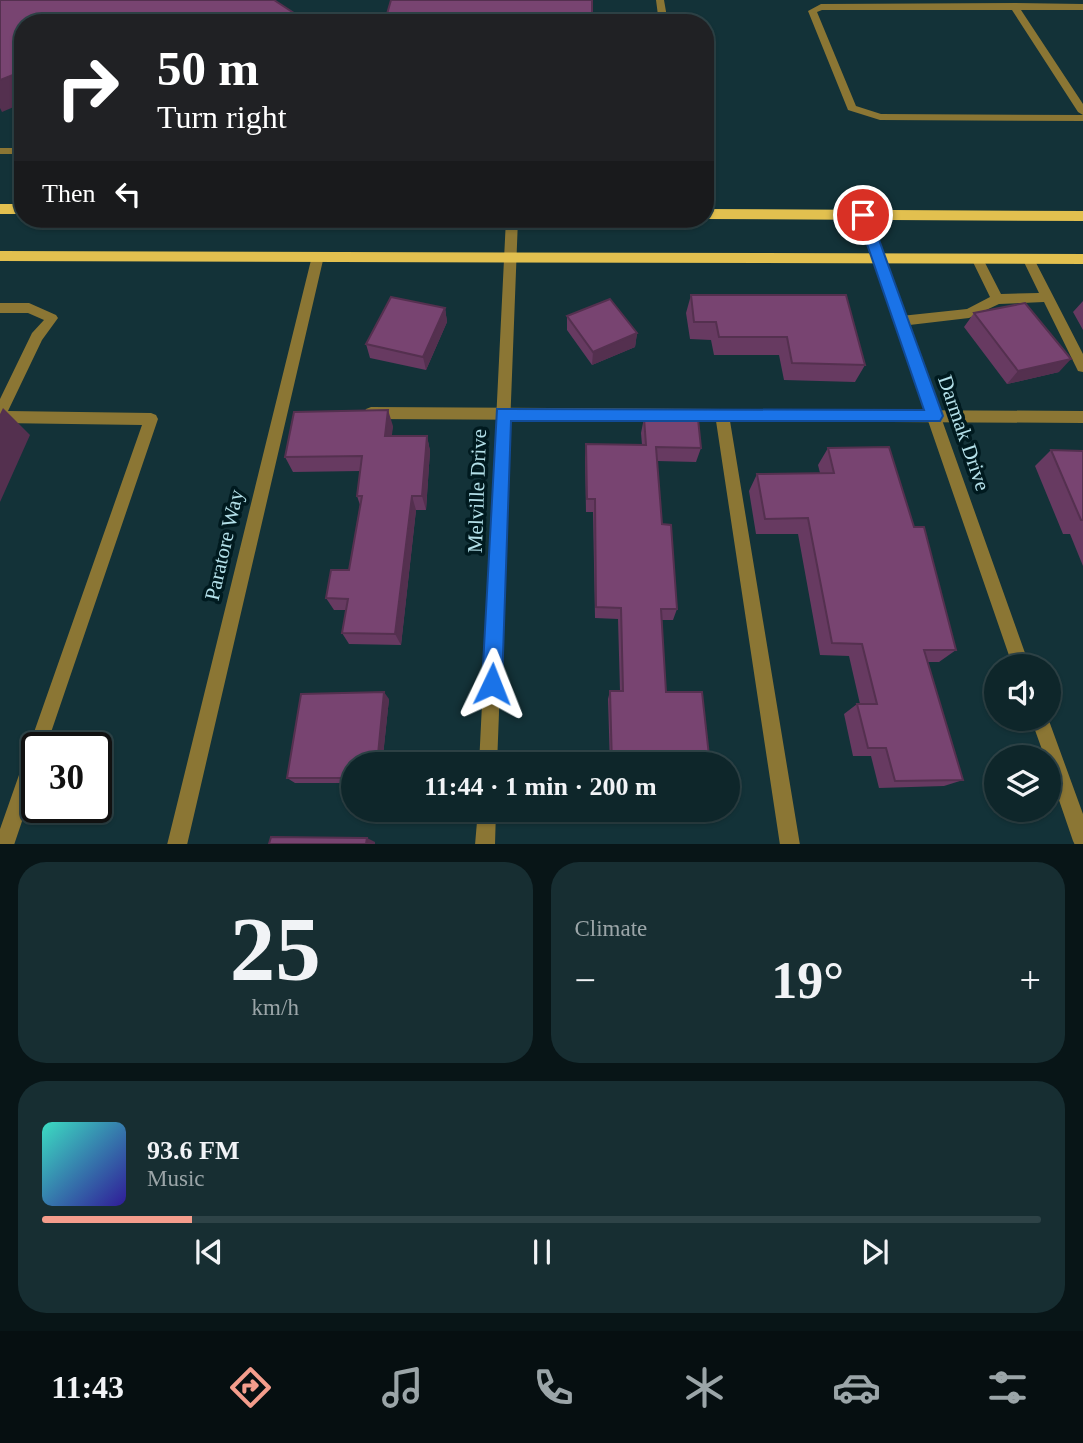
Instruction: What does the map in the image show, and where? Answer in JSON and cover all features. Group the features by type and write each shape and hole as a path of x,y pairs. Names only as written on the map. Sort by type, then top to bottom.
{"main road":[{"path":"714,214 1083,216"},
{"path":"0,256 1083,258"}],"street":[{"path":"1014,6 1083,112"},
{"path":"1083,21 1078,7 821,7 812,11 852,108 862,113 880,117 1083,118"},
{"name":"Darmak Drive","path":"863,215 1017,654"},
{"name":"Melville Drive","path":"489,752 511,228"},
{"name":"Paratore Way","path":"177,844 285,413 318,256"},
{"path":"977,258 997,299"},
{"path":"1028,258 1083,367"},
{"path":"901,321 968,313 997,299 1047,297"},
{"path":"0,308 29,308 52,318 37,337 0,415 150,419 42,732"},
{"path":"358,413 1083,417"},
{"path":"722,415 790,844"},
{"path":"1044,731 1083,841"},
{"path":"4,844 21,795"},
{"path":"485,844 486,822"}],"building":[{"path":"0,0 274,0 295,14 14,14 14,75 0,80"},
{"path":"391,0 592,0 592,14 387,14"},
{"path":"691,295 846,295 865,365 792,363 787,337 719,337 716,322 694,322"},
{"path":"391,297 445,308 423,357 366,344"},
{"path":"610,299 637,333 593,352 567,316"},
{"path":"1025,303 1071,359 1018,371 974,313"},
{"path":"388,410 385,436 427,436 422,496 412,496 395,634 342,633 348,599 326,598 331,570 349,570 362,496 357,496 362,456 285,457 294,412"},
{"path":"644,418 698,419 701,448 656,447 662,524 671,525 677,609 661,609 666,692 702,692 709,752 612,752 610,691 623,691 621,608 596,607 595,499 587,499 586,444 646,445"},
{"path":"889,447 914,527 924,527 956,650 924,650 963,780 895,781 886,748 868,748 857,704 877,704 862,644 832,643 808,518 765,519 757,474 834,473 828,448"},
{"path":"1051,450 1083,451 1083,520 1081,520"},
{"path":"384,692 378,752 341,752 341,778 287,778 301,694"},
{"path":"271,837 367,838 366,844 269,844"}],"route":[{"path":"492,684 503,414 935,416 863,215"}]}
